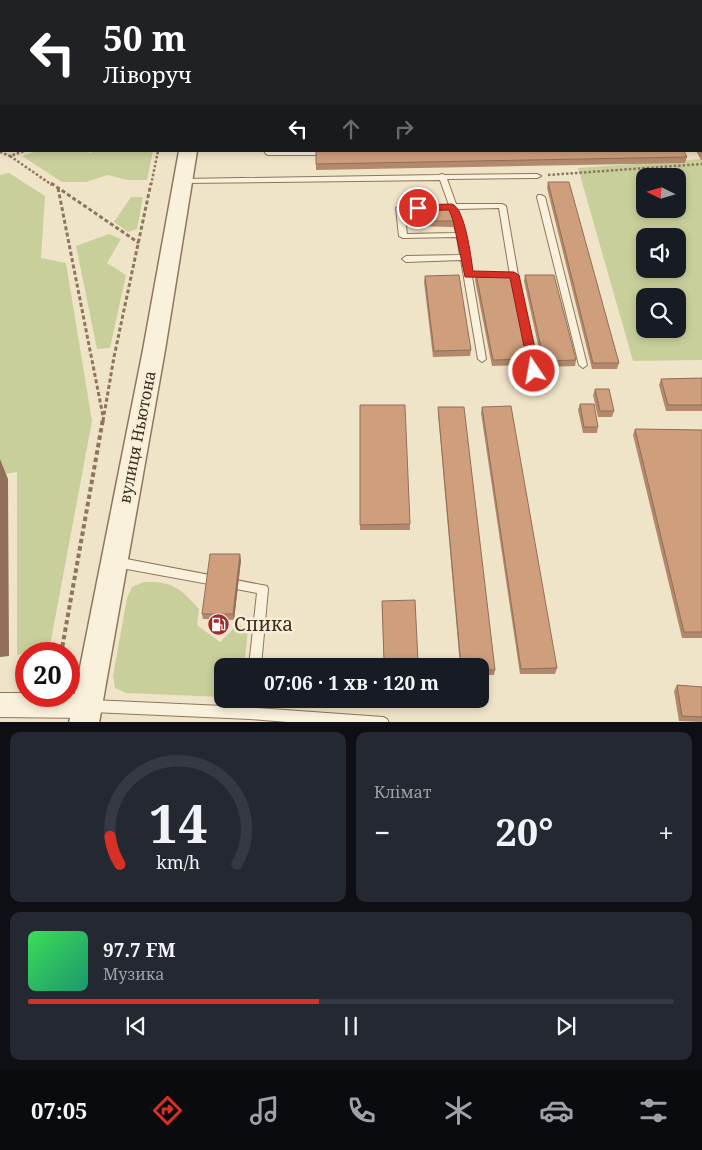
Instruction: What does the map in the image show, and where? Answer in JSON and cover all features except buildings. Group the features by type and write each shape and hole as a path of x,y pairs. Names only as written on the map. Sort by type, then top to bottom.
{"street":[{"name":"вулиця Ньютона","path":"85,714 154,350 188,152"},
{"path":"0,705 85,714"}],"lane":[{"path":"268,152 332,153"},
{"path":"442,176 458,220 465,257 473,274 482,359"},
{"path":"183,181 537,176"},
{"path":"541,197 555,275 583,365"},
{"path":"461,235 404,236 400,208 502,206 534,371"},
{"path":"406,259 465,257"},
{"path":"113,562 263,589 256,658"},
{"path":"250,713 251,708"},
{"path":"85,714 250,713 383,722"}],"path":[{"path":"0,152 10,156 139,243"},
{"path":"10,156 21,152"},
{"path":"63,642 103,419 158,152"},
{"path":"537,176 702,164"},
{"path":"58,188 103,419"}],"green space":[{"path":"34,152 153,152 147,180 127,180 108,175 86,182 62,182 22,156"},
{"path":"702,159 702,360 633,361 578,168"},
{"path":"9,173 45,196 41,258 66,263 92,421 51,642 17,642 17,472 0,475 0,175"},
{"path":"131,197 143,197 137,229 128,232 114,222"},
{"path":"109,234 121,239 107,263 126,275 110,348 97,349 76,246"},
{"path":"144,582 154,582 175,587 199,609 197,625 220,642 238,624 248,631 245,658 214,658 214,697 126,693 115,688 113,676 127,598 132,587"}],"place":[{"name":"Спика","path":"218,624"}],"route":[{"path":"418,208 452,207 458,220 469,274 514,275 534,371"}]}
